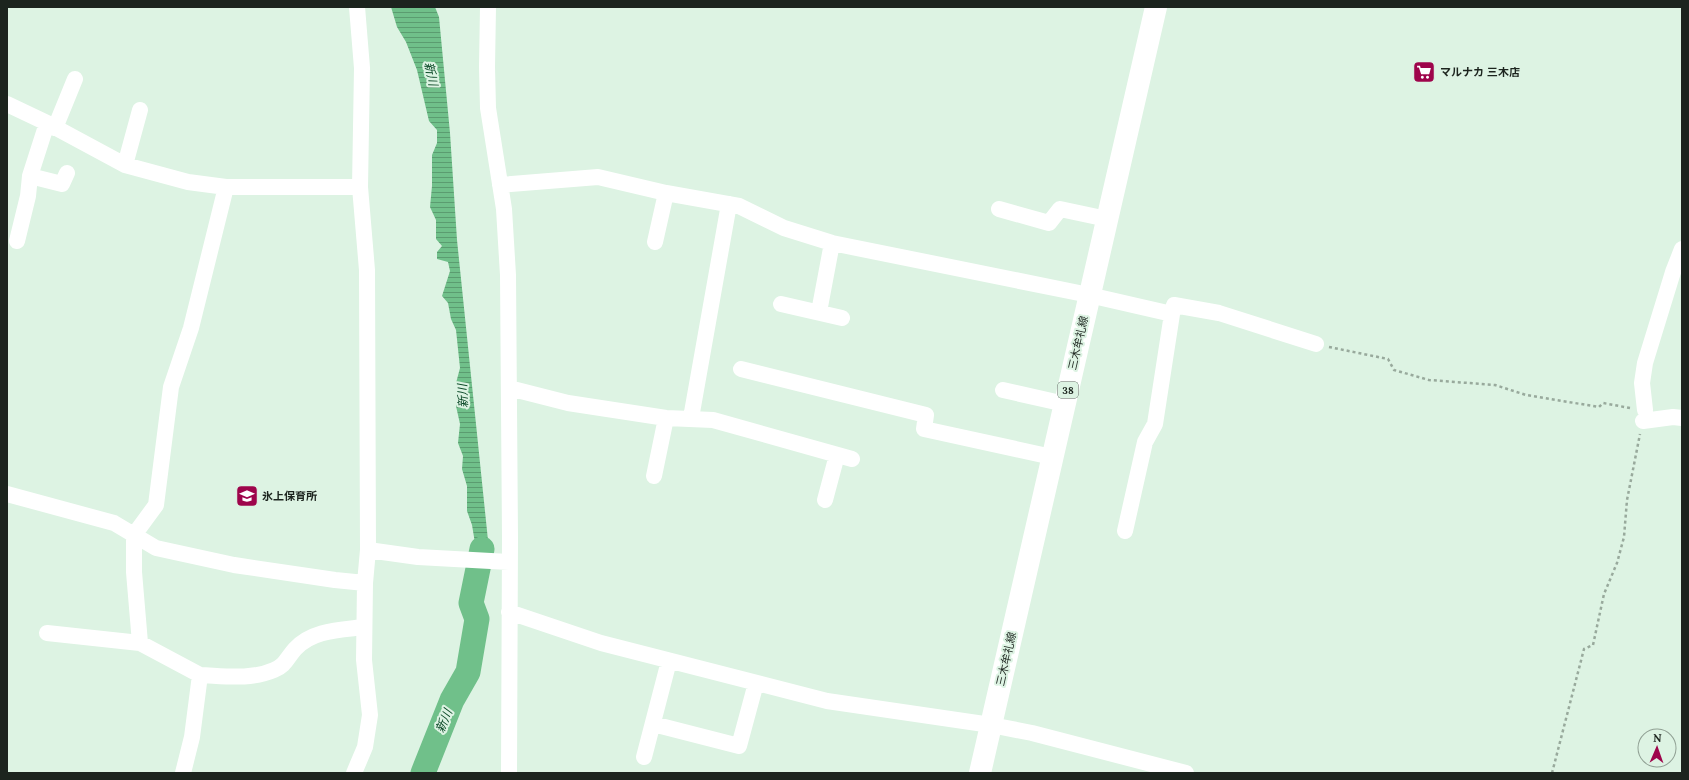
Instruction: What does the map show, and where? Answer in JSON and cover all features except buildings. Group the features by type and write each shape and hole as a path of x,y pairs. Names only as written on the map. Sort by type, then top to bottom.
{"main road":[{"name":"三木牟礼線","path":"980,773 1156,7"}],"street":[{"path":"354,773 364,747 370,715 364,660 365,583 368,550 367,270 360,187 362,68 357,7"},
{"path":"488,7 488,108 507,238 510,562 509,773"},
{"path":"17,241 28,196 30,176 51,126 75,79"},
{"path":"7,104 125,165 188,182 226,187 360,187"},
{"path":"125,165 140,110"},
{"path":"30,176 62,184 67,173"},
{"path":"500,185 598,177 666,193 739,206 784,228 832,243 1089,295 1172,314"},
{"path":"140,644 134,572 134,534 156,505 171,387 191,328 226,187"},
{"path":"655,242 666,193"},
{"path":"691,418 729,204"},
{"path":"999,209 1049,223 1060,209 1107,219"},
{"path":"819,312 832,243"},
{"path":"1682,249 1673,272 1645,363 1642,383 1644,416 1682,418"},
{"path":"782,304 842,318"},
{"path":"1125,531 1145,442 1155,424 1174,305 1219,313 1316,344"},
{"path":"741,369 926,415 924,430 1052,457"},
{"path":"509,388 568,403 666,418 713,420 844,457 825,500"},
{"path":"1002,390 1064,404"},
{"path":"654,476 666,418"},
{"path":"7,494 114,523 156,548 234,565 365,583"},
{"path":"368,550 418,558 492,560 510,562"},
{"path":"509,612 601,643 827,701 991,725 1032,733 1186,773"},
{"path":"48,633 140,644 200,675 247,677 273,671 284,665 295,648 312,635 364,627"},
{"path":"644,757 669,661"},
{"path":"183,773 192,736 200,675"},
{"path":"653,724 739,746 756,683"}],"path":[{"path":"1316,344 1388,359 1394,370 1429,380 1495,385 1526,395 1592,406 1600,407 1604,403 1644,416 1627,500 1624,537 1617,563 1604,594 1594,645 1584,649 1552,773"}],"water":[{"path":"391,7 435,7 439,17 450,133 457,240 489,550 485,583 475,582 475,543 472,525 467,511 467,486 462,469 463,456 458,443 460,424 456,406 461,396 456,383 460,368 456,330 451,319 448,303 442,296 450,271 448,262 437,259 437,252 442,246 436,239 436,220 430,207 432,155 437,143 437,130 429,121 417,70 406,42 397,27"}],"waterway":[{"name":"新川","path":"423,773 452,700 468,672 477,619 471,603 482,549"}],"place":[{"name":"マルナカ 三木店","path":"1424,72"},
{"name":"氷上保育所","path":"247,496"}]}
